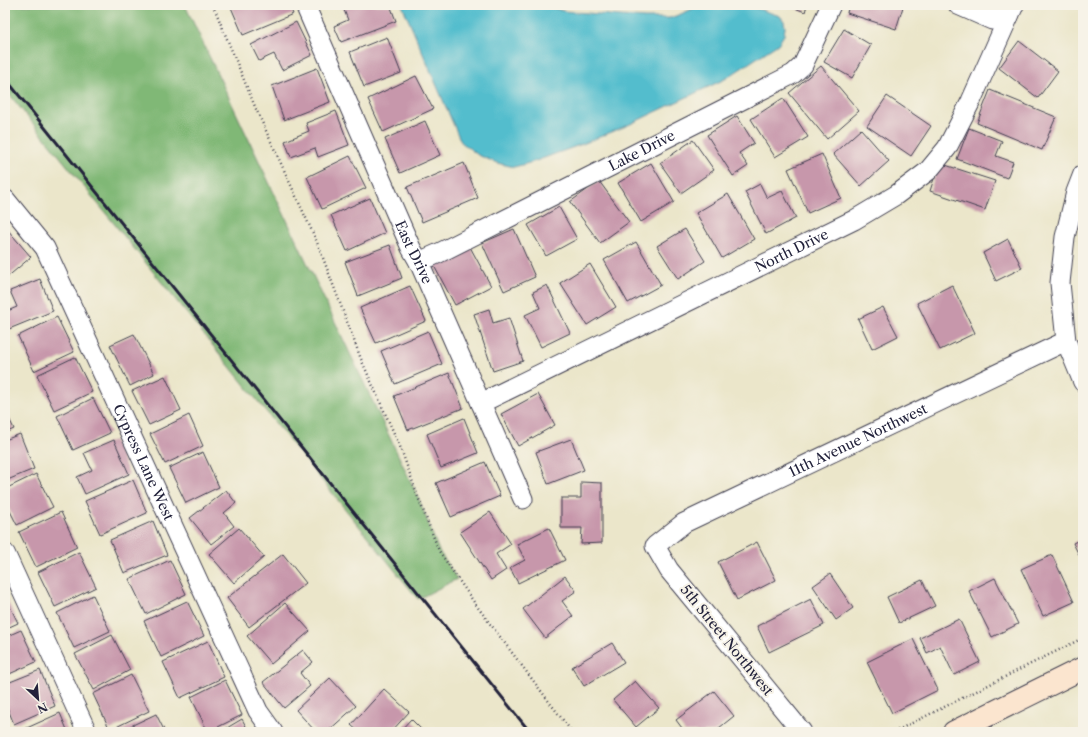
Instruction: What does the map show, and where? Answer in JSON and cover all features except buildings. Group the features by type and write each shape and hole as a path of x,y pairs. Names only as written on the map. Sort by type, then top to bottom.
{"street":[{"name":"East Drive","path":"306,5 411,248 419,262 482,403 523,500"},
{"name":"Lake Drive","path":"419,262 793,74 803,65 831,5"},
{"path":"958,5 992,20 1011,10"},
{"name":"North Drive","path":"482,403 854,220 896,195 928,170 948,148 1011,10"},
{"path":"1083,174 1076,192 1064,245 1060,283 1066,341 1083,382"},
{"name":"Cypress Lane West","path":"5,198 45,248 258,711 273,732"},
{"name":"11th Avenue Northwest","path":"655,546 684,523 1066,341"},
{"name":"5th Street Northwest","path":"655,546 669,570 802,732"},
{"path":"5,553 87,732"},
{"path":"954,732 1083,668"}],"path":[{"path":"213,5 256,110 317,242 361,359 402,449 418,497 439,551 476,605 572,732"},
{"path":"894,732 1083,638"}],"green space":[{"path":"5,5 185,5 418,497 439,551 457,579 418,599 5,89"}],"water":[{"path":"402,5 543,5 564,11 644,18 670,18 701,5 747,5 780,16 784,21 785,27 784,35 778,44 725,79 626,126 585,143 533,162 514,167 497,163 478,155 461,142"}],"railway":[{"path":"5,78 530,732"}]}
